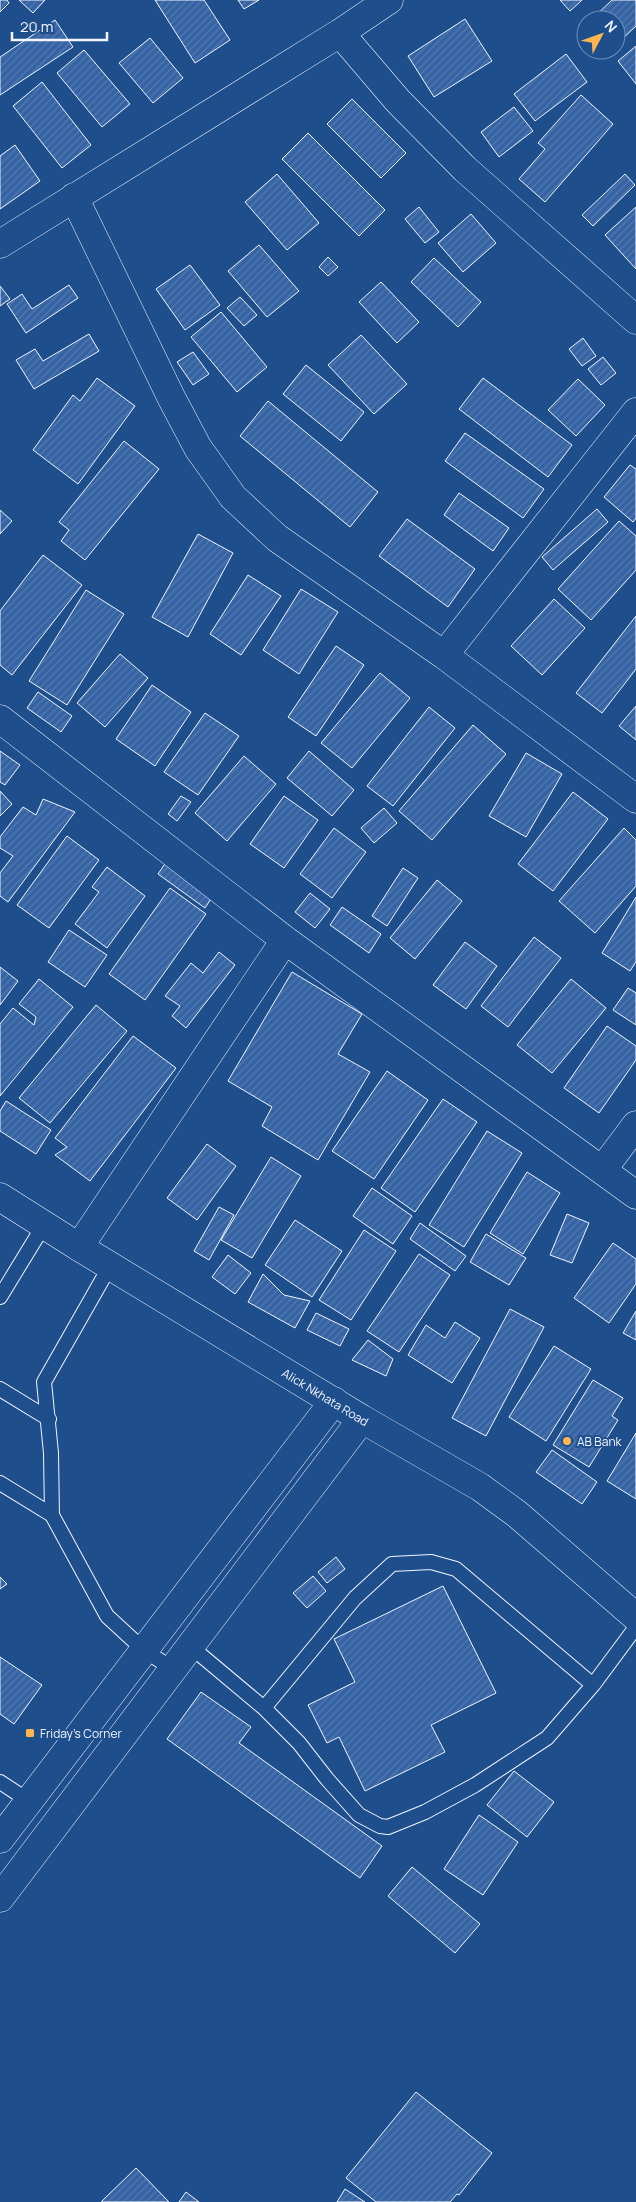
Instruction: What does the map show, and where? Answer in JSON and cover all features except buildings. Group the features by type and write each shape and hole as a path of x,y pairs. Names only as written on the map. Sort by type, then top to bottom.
{"street":[{"path":"0,244 390,0"},
{"path":"340,33 398,101 465,169 636,320"},
{"path":"74,197 198,448 233,497 277,538 444,655 636,799"},
{"path":"444,655 636,412"},
{"path":"0,718 285,940 603,1169 636,1195"},
{"path":"79,1248 285,940"},
{"path":"603,1169 636,1125"},
{"name":"Alick Nkhata Road","path":"0,1197 79,1248 362,1419 438,1461 510,1508 636,1617"},
{"path":"0,1838 145,1651 334,1401"},
{"path":"0,1898 362,1419"}],"lane":[{"path":"0,1297 44,1225"},
{"path":"110,1266 44,1382 49,1419 52,1515 107,1616 145,1651 173,1669"},
{"path":"0,1390 49,1419"},
{"path":"0,1483 52,1515"},
{"path":"264,1708 355,1598 392,1564 431,1562 456,1569 593,1685"},
{"path":"190,1646 264,1708 300,1743 327,1779 359,1815 380,1826 388,1826 426,1812 475,1785 535,1747 556,1729 593,1685 636,1627"},
{"path":"0,1782 29,1801"}],"place":[{"name":"AB Bank","path":"567,1441"},
{"name":"Friday's Corner","path":"30,1733"}]}
